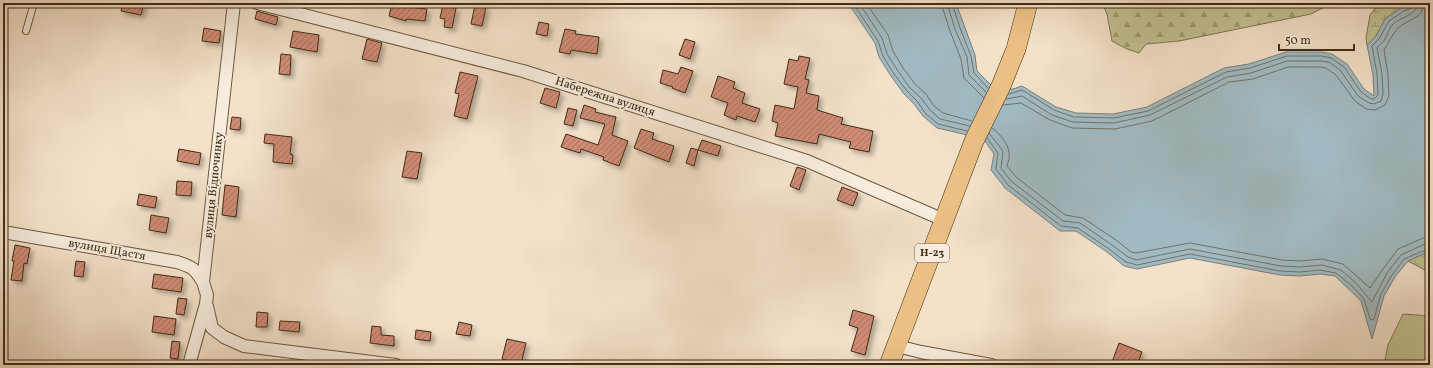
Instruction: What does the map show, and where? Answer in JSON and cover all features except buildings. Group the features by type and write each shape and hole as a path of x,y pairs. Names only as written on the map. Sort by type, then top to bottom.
{"main road":[{"name":"Н-23","path":"889,365 974,141 1001,86 1016,49 1028,3"}],"street":[{"name":"вулиця Відпочинку","path":"189,365 206,304 207,295 203,282 234,3"},
{"name":"Набережна вулиця","path":"257,3 523,71 807,161 944,220"},
{"name":"вулиця Щастя","path":"3,232 177,262 196,270 203,282"},
{"path":"206,304 212,328 224,337 244,346 396,365"},
{"path":"897,346 991,365"}],"lane":[{"path":"26,31 34,3"}],"green space":[{"path":"1102,3 1324,3 1323,8 1311,14 1179,41 1146,44 1139,53 1127,49 1112,41 1107,14"},
{"path":"1379,3 1414,3 1402,7 1385,19 1376,36 1367,45 1366,38 1370,15"},
{"path":"1430,251 1430,273 1408,261"},
{"path":"1403,314 1430,316 1430,365 1384,365 1388,345"}],"water":[{"path":"848,3 956,3 975,55 977,71 991,85 1005,90 1022,86 1056,107 1076,113 1113,114 1147,107 1224,68 1249,64 1286,52 1322,52 1332,54 1347,64 1364,89 1374,96 1373,75 1367,45 1376,36 1385,19 1402,7 1414,3 1430,3 1430,251 1408,261 1395,277 1384,296 1372,339 1361,301 1335,276 1320,274 1300,276 1280,275 1190,258 1137,269 1124,266 1107,252 1076,231 1060,231 1005,188 991,170 994,154 985,141 972,136 937,128 923,116 891,76 879,57 875,43"}]}
